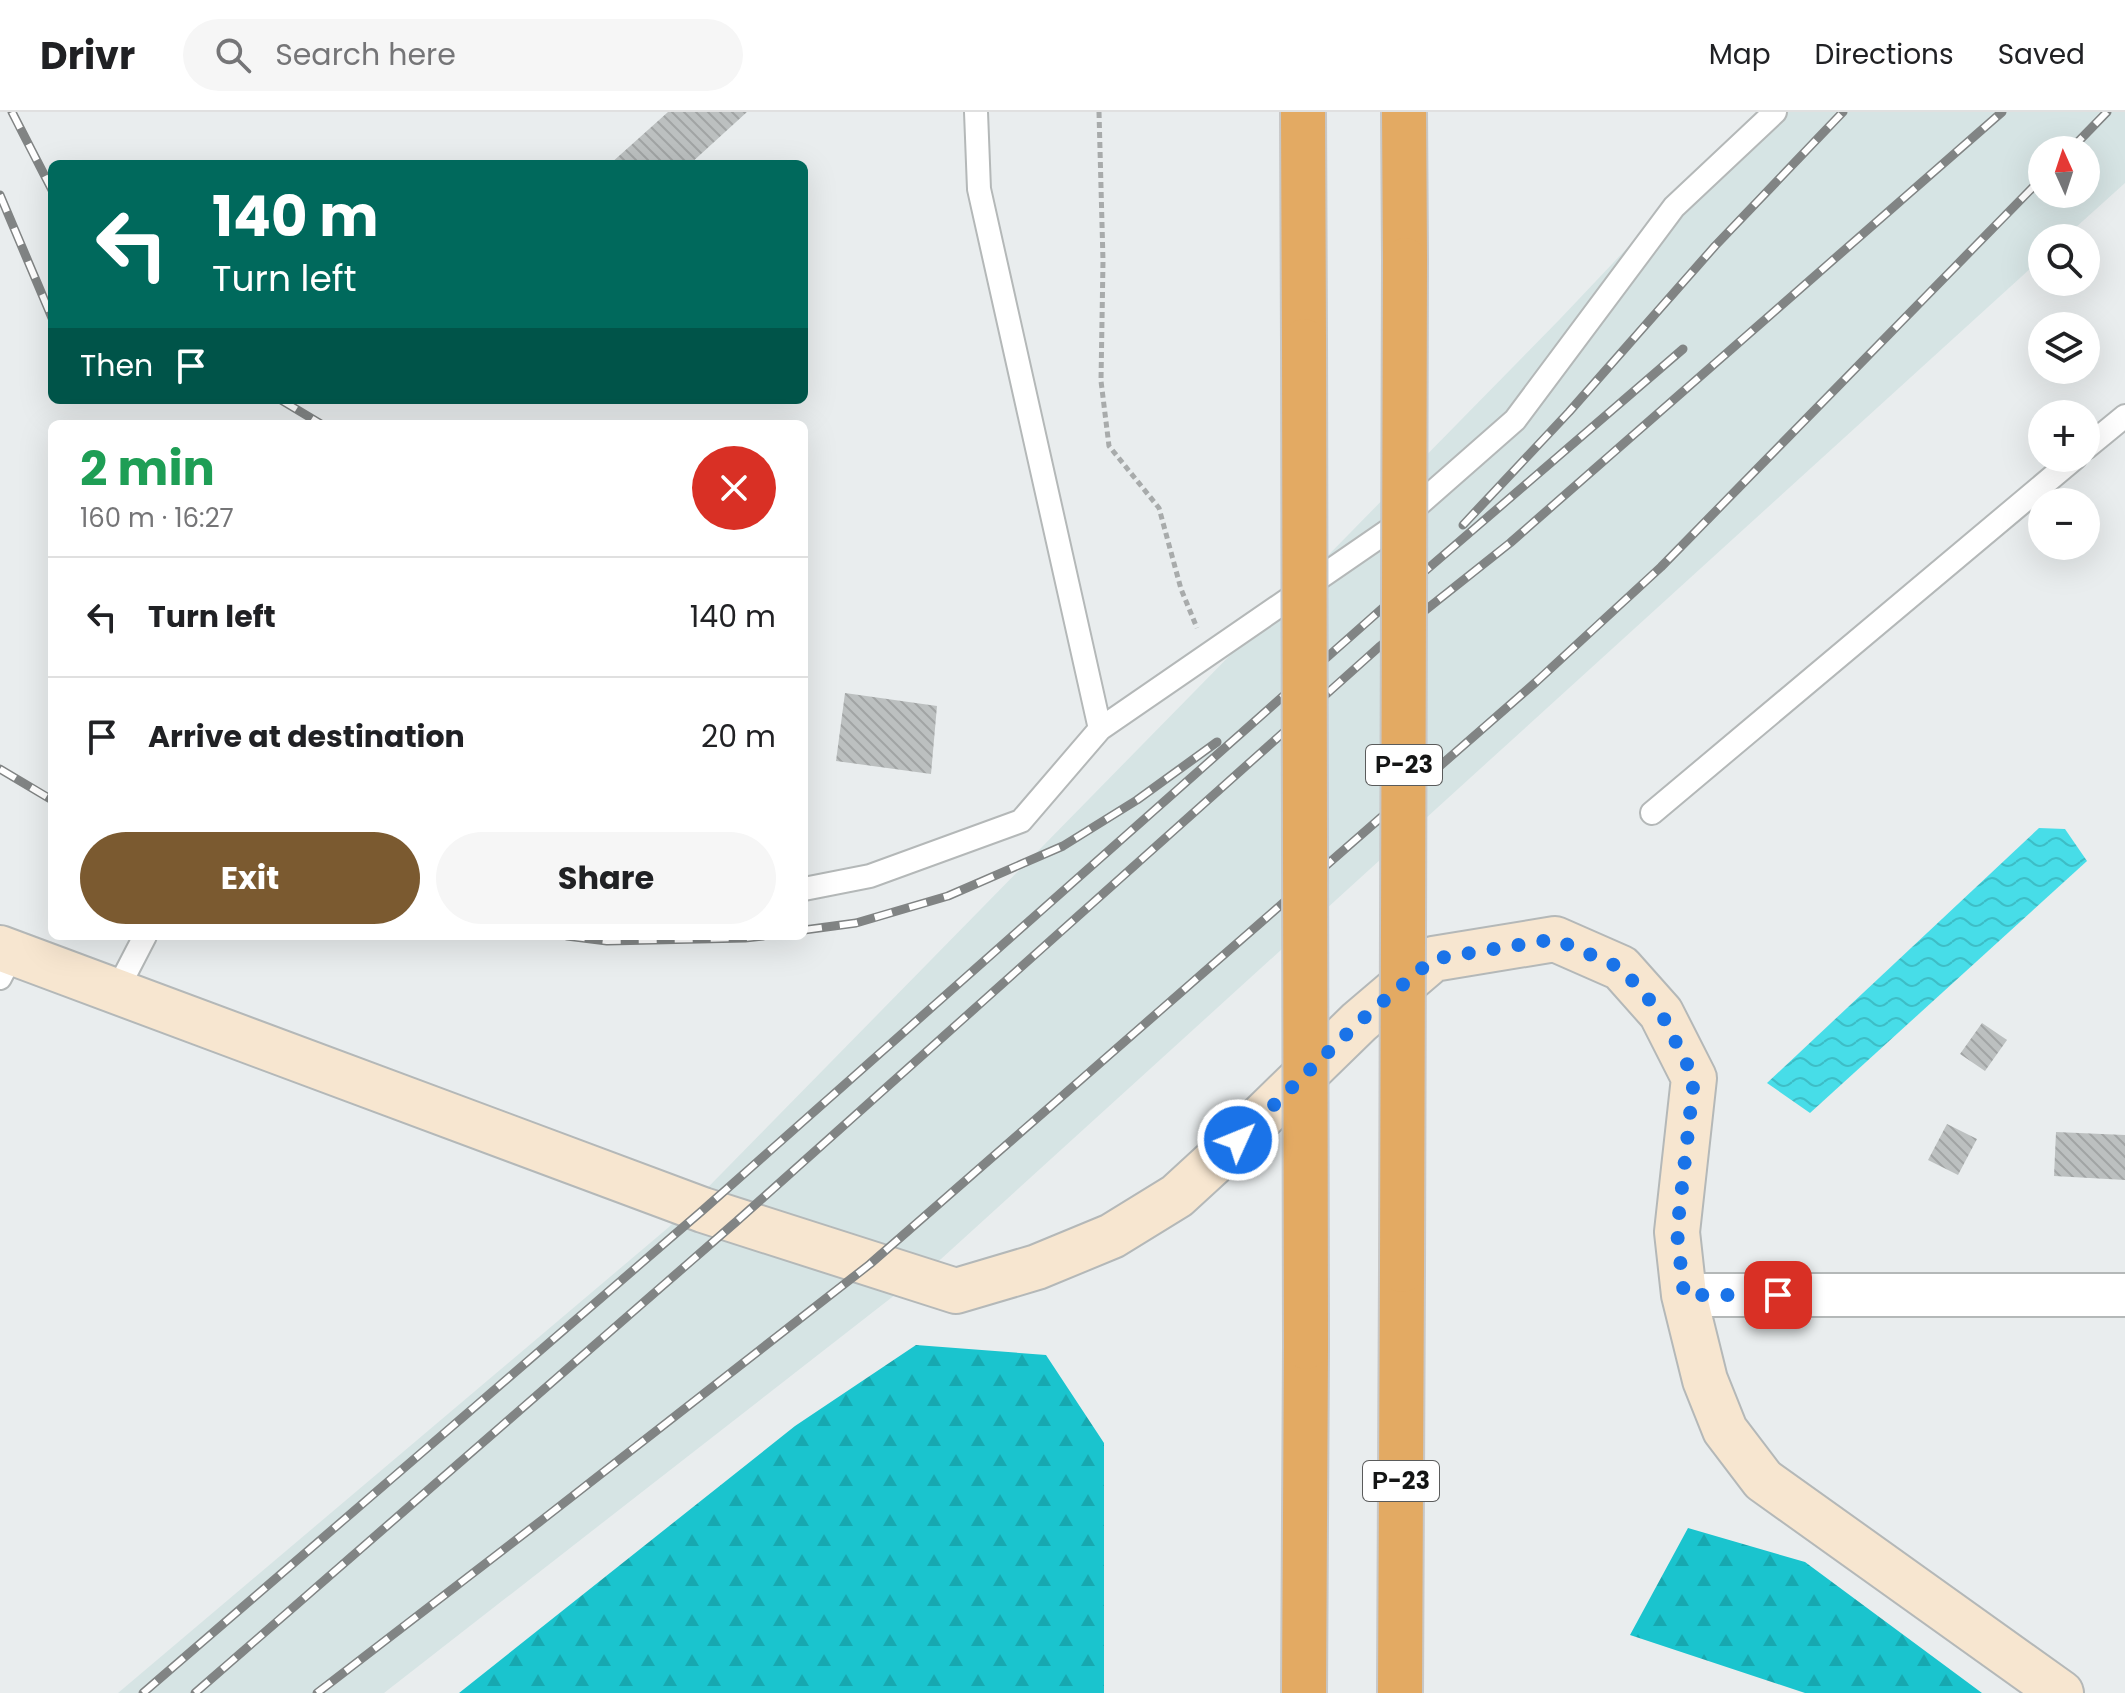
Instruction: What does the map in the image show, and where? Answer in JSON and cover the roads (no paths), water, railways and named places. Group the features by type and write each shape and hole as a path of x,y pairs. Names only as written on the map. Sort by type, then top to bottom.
{"highway":[{"path":"1303,112 1304,1693"},
{"name":"Р-23","path":"1400,1693 1404,112"}],"street":[{"path":"4,960 116,992 703,1210 956,1291 1037,1267 1112,1236 1177,1196 1359,1022 1433,959 1555,939 1621,968 1661,1013 1694,1078 1677,1232 1684,1295 1705,1380 1725,1430 1763,1480 2061,1693"},
{"path":"1684,1295 2125,1295"}],"lane":[{"path":"976,112 979,189 1100,729"},
{"path":"808,888 870,876 1021,821 1100,729 1392,528 1515,420 1674,207 1775,112"},
{"path":"2100,437 2125,416"},
{"path":"1652,813 2058,472"},
{"path":"116,992 143,940"}],"water":[{"path":"2039,828 2065,829 2087,861 1810,1113 1767,1083"}],"railway":[{"path":"12,112 48,182"},
{"path":"1463,525 1569,412 1715,246 1843,112"},
{"path":"195,1693 737,1221 1379,647 1510,543 2002,112"},
{"path":"2084,136 2107,112"},
{"path":"317,1693 870,1264 1536,682 1661,567 2028,192"},
{"path":"0,195 48,309"},
{"path":"143,1693 703,1210 1403,590 1683,349"},
{"path":"288,404 314,420"},
{"path":"808,929 856,923 948,896 1063,846 1137,800 1217,742"},
{"path":"0,769 48,798"},
{"path":"599,940 653,940"}]}
